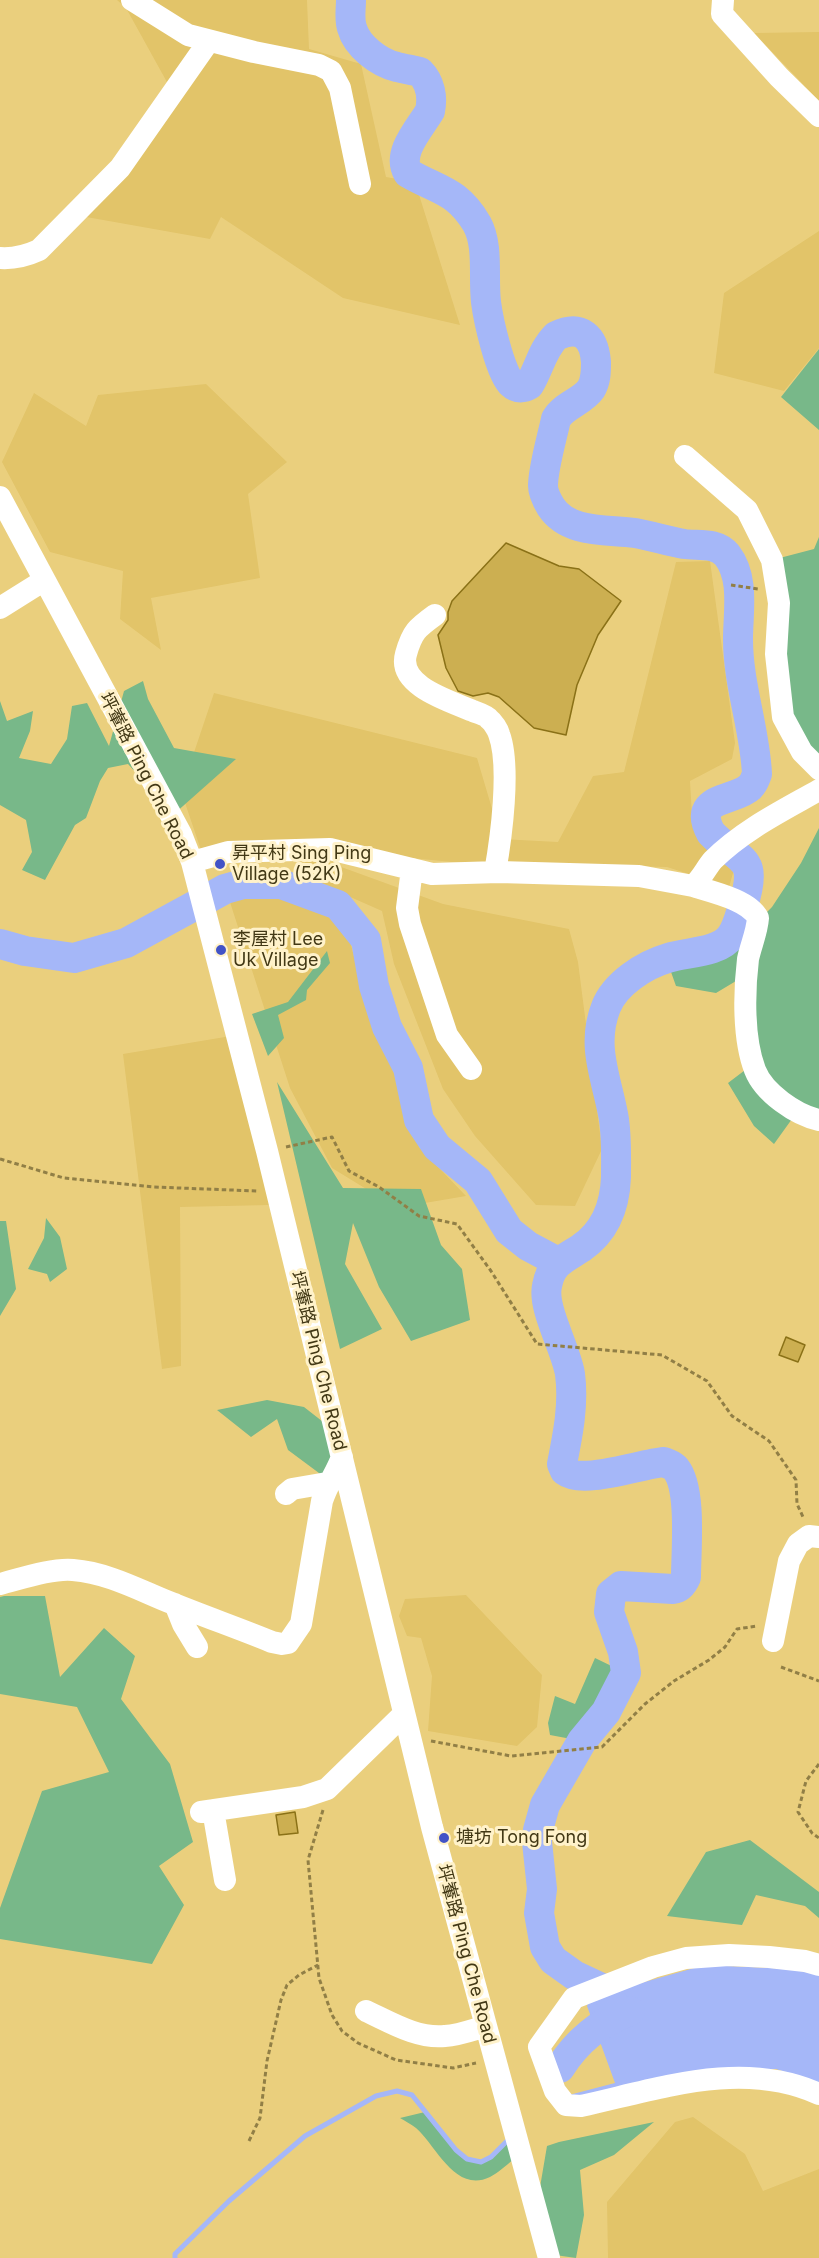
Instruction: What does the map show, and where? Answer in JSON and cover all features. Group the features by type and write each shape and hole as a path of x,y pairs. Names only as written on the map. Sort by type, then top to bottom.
{"street":[{"path":"132,0 188,34 319,65 331,71 340,88 360,184"},
{"path":"723,0 722,14 779,77 819,116"},
{"path":"0,258 25,257 39,250 120,168 209,40"},
{"path":"685,456 747,510 772,560 779,603 776,654 783,717 802,752 819,769"},
{"name":"坪輋路 Ping Che Road","path":"0,497 181,834 193,866 267,1151 404,1714 549,2258"},
{"path":"0,608 44,581"},
{"path":"435,615 417,628 412,636 405,660 405,669 409,678 438,696 489,718 499,734 504,775 501,839 495,872"},
{"path":"693,886 717,856 745,833 819,790"},
{"path":"193,866 228,852 330,849 432,874 495,872 639,876 693,886 726,896 754,910 758,918 746,974 747,1041 756,1072 775,1095 792,1110 819,1120"},
{"path":"412,869 407,908 410,924 447,1035 471,1069"},
{"path":"0,1584 70,1570 96,1574 130,1584 272,1642 288,1643 301,1624 322,1501 327,1483 338,1469 342,1457"},
{"path":"286,1494 292,1490 327,1483"},
{"path":"775,1632 789,1561 798,1544 814,1537"},
{"path":"175,1604 183,1624 197,1647"},
{"path":"225,1880 207,1811 303,1797 331,1786 404,1714"},
{"path":"819,1965 805,1961 729,1955 686,1958 653,1967 574,1998 539,2047 555,2091 566,2105 581,2106 734,2076 760,2077 788,2082 819,2094"},
{"path":"366,2011 405,2029 443,2037 486,2026"}],"path":[{"path":"731,585 760,589"},
{"path":"267,1151 332,1137 349,1171 379,1187 419,1216 457,1224 491,1271 537,1344 662,1355 707,1382 732,1416 769,1441 796,1480 797,1504 814,1537"},
{"path":"0,1159 64,1178 154,1187 277,1192"},
{"path":"421,1739 511,1756 602,1746 659,1692 725,1647 736,1629 775,1632"},
{"path":"781,1667 819,1681"},
{"path":"819,1764 806,1781 798,1812 812,1833 819,1838"},
{"path":"322,1990 308,1860 331,1786"},
{"path":"249,2141 260,2118 267,2061 281,2000 287,1985 318,1965"}],"shaded area":[{"path":"117,0 307,0 309,49 361,64 386,177 415,182 460,325 343,298 221,217 210,239 75,215 168,84 126,8"},
{"path":"819,32 819,101 754,33"},
{"path":"819,231 819,348 784,391 714,373 724,293"},
{"path":"206,384 287,462 248,494 260,578 151,598 161,650 120,619 123,571 50,552 2,462 34,393 86,426 98,395"},
{"path":"710,561 735,743 732,759 690,781 692,815 740,849 729,887 667,867 452,862 339,851 202,853 181,791 214,693 477,758 501,839 558,842 593,776 624,772 676,562"},
{"path":"311,856 443,904 569,929 578,962 602,1149 575,1206 536,1205 475,1136 443,1089 394,964 382,911 296,873"},
{"path":"276,893 333,914 350,941 372,1028 401,1087 419,1147 466,1196 419,1204 376,1195 332,1168 290,1088 228,896"},
{"path":"231,1036 270,1205 180,1207 181,1366 162,1369 123,1054"},
{"path":"466,1595 542,1675 537,1727 517,1746 428,1731 432,1676 421,1638 407,1636 399,1616 405,1599"},
{"path":"693,2117 745,2154 763,2191 819,2169 819,2258 608,2258 607,2202 675,2122"}],"green space":[{"path":"819,349 819,430 781,397"},
{"path":"819,537 819,769 782,708 772,560 814,549"},
{"path":"143,681 148,699 174,748 236,759 174,814 128,764 108,768 100,781 86,818 75,825 45,880 22,870 32,852 26,820 0,805 0,701 7,721 33,711 30,731 19,758 51,764 67,739 72,706 87,703 109,746 124,691"},
{"path":"819,828 819,1112 797,1112 774,1144 754,1126 728,1083 753,1064 746,975 716,993 676,986 666,958 709,950 724,942 732,935 740,915 763,916 772,907 801,863"},
{"path":"327,951 330,963 307,990 306,1000 278,1015 284,1038 268,1056 252,1014 288,1002"},
{"path":"277,1082 343,1188 421,1189 441,1245 462,1269 470,1320 411,1341 379,1287 353,1223 345,1264 382,1329 340,1349"},
{"path":"46,1218 60,1237 67,1269 50,1282 47,1274 28,1269 44,1238"},
{"path":"0,1221 6,1221 16,1289 0,1316"},
{"path":"267,1400 304,1407 327,1425 334,1458 323,1476 288,1450 277,1419 251,1437 217,1410"},
{"path":"45,1596 60,1677 104,1628 135,1656 121,1699 170,1764 193,1842 159,1866 184,1905 152,1964 0,1939 0,1908 42,1791 109,1772 77,1707 0,1694 0,1597"},
{"path":"595,1658 626,1673 606,1712 582,1741 550,1735 548,1723 555,1696 575,1704"},
{"path":"750,1840 819,1892 819,1918 805,1906 756,1895 742,1925 667,1916 706,1852"},
{"path":"425,2112 442,2135 465,2157 485,2160 507,2141 513,2160 490,2177 478,2180 466,2179 447,2165 416,2128 400,2118"},
{"path":"654,2122 614,2155 580,2170 584,2215 576,2258 555,2255 539,2193 547,2146"}],"water":[{"path":"705,1965 791,1969 819,1975 819,2083 776,2069 724,2071 569,2098 569,2095 615,2083 587,2006 591,1997"}],"building":[{"path":"506,543 559,566 579,569 621,601 598,635 577,685 566,735 534,728 499,697 488,693 473,696 458,691 446,668 438,635 448,620 452,601"},
{"path":"786,1337 805,1345 798,1362 779,1355"},
{"path":"295,1812 298,1833 279,1835 276,1815"}],"waterway":[{"path":"351,0 352,28 364,47 376,58 390,65 420,72 428,85 431,95 430,111 407,149 405,165 408,173 455,198 477,224 483,242 485,292 489,320 499,358 512,384 516,387 529,385 547,347 556,336 573,331 579,332 589,340 595,353 593,386 556,419 543,479 544,492 551,507 568,522 589,529 635,533 684,544 718,548 733,564 738,585 739,656 757,774 750,787 743,792 710,806 706,812 706,821 711,833 739,856 748,869 749,877 743,906 735,929 726,942 711,949 668,958 649,965 631,976 610,999 602,1021 600,1048 615,1129 614,1198 608,1217 597,1234 555,1267 549,1278 546,1295 570,1374 571,1408 562,1464 565,1471 573,1475 598,1475 664,1462 675,1468 681,1478 686,1505 686,1577 682,1584 673,1589 621,1586 611,1594 609,1612 623,1652 626,1673 606,1712 582,1741 545,1805 538,1830 537,1842 542,1889 539,1913 545,1947 553,1960 574,1975 606,1990 615,2006"},
{"path":"0,944 25,951 74,958 126,943 225,889 243,884 281,884 338,905 366,940 374,986 387,1027 408,1068 419,1120 437,1147 478,1181 509,1231 528,1246 558,1262"},
{"path":"560,2068 566,2058 590,2034 609,2020 630,2011"},
{"path":"175,2258 175,2254 229,2201 305,2136 376,2096 397,2091 412,2095 456,2150 467,2159 481,2162 491,2157 507,2141"}],"place":[{"name":"昇平村 Sing Ping Village (52K)","path":"220,864"},
{"name":"李屋村 Lee Uk Village","path":"221,950"},
{"name":"塘坊 Tong Fong","path":"444,1838"}]}
